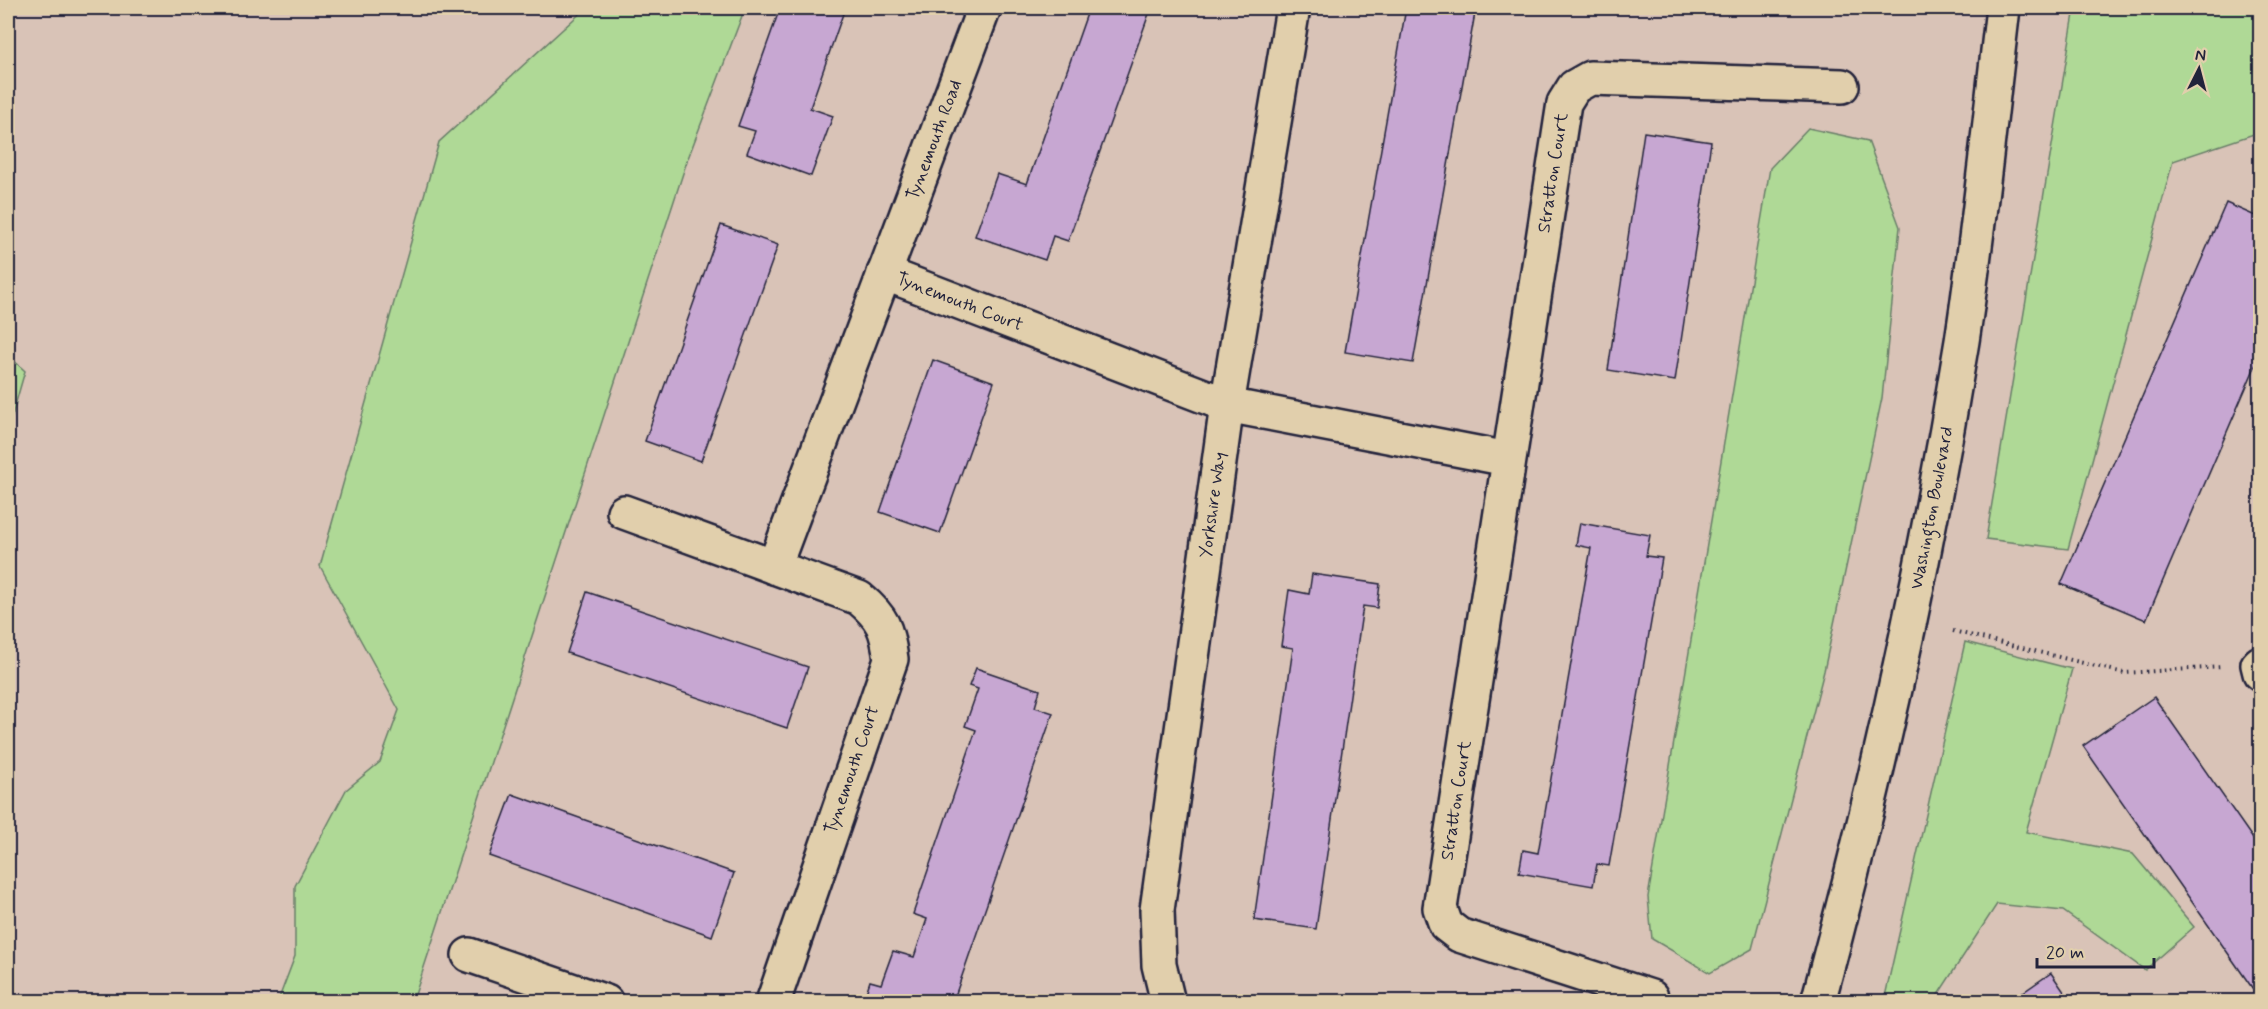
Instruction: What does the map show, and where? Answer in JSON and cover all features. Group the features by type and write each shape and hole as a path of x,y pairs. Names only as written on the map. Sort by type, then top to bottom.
{"street":[{"name":"Tynemouth Road","path":"884,273 984,8"},
{"name":"Yorkshire Way","path":"1168,1002 1159,965 1157,910 1227,405 1293,8"},
{"name":"Washington Boulevard","path":"1818,1002 1855,868 1932,515 1962,338 2003,8"},
{"name":"Stratton Court","path":"1651,997 1459,935 1446,925 1440,908 1564,103 1574,87 1590,78 1842,86"},
{"name":"Tynemouth Court","path":"774,567 884,273 1227,405"},
{"path":"1227,405 1508,459"},
{"name":"Tynemouth Court","path":"624,512 859,598 878,614 888,634 891,659 773,1002"},
{"path":"469,955 606,1002"}],"path":[{"path":"1953,631 2124,673 2260,667"}],"green space":[{"path":"586,8 745,8 687,161 413,1001 278,1001 295,956 295,886 346,790 380,762 399,710 320,566 439,142"},
{"path":"2075,8 2260,8 2260,132 2173,161 2068,549 1986,539"},
{"path":"1808,128 1868,141 1900,227 1882,398 1824,671 1752,949 1710,973 1652,939 1648,897 1770,168"},
{"path":"8,355 25,371 8,430"},
{"path":"1965,642 2072,669 2026,832 2133,854 2194,927 2145,970 2063,911 1997,904 1934,1001 1884,1001"}],"building":[{"path":"780,8 845,8 810,108 833,116 811,176 747,153 755,131 738,126"},
{"path":"1089,8 1151,8 1068,241 1053,236 1045,260 975,236 997,174 1027,184"},
{"path":"1406,8 1443,8 1475,13 1413,363 1345,352"},
{"path":"1644,132 1711,142 1675,381 1608,370"},
{"path":"2226,203 2260,218 2260,355 2146,620 2061,584"},
{"path":"721,225 778,245 701,461 645,441"},
{"path":"933,360 994,382 940,533 880,512"},
{"path":"1580,523 1650,535 1646,556 1662,558 1609,866 1597,864 1593,886 1519,873 1523,850 1538,853 1591,548 1576,545"},
{"path":"1312,574 1380,584 1377,608 1363,606 1316,929 1254,920 1293,648 1281,646 1289,590 1309,594"},
{"path":"587,592 808,667 787,728 567,653"},
{"path":"976,668 1040,690 1035,707 1053,713 953,1002 863,1002 870,981 881,984 893,951 914,957 927,919 913,914 976,730 965,726 978,689 969,686"},
{"path":"2154,697 2260,849 2260,999 2083,746"},
{"path":"512,794 734,873 712,936 489,856"},
{"path":"2051,973 2071,1002 2009,1002"}]}
